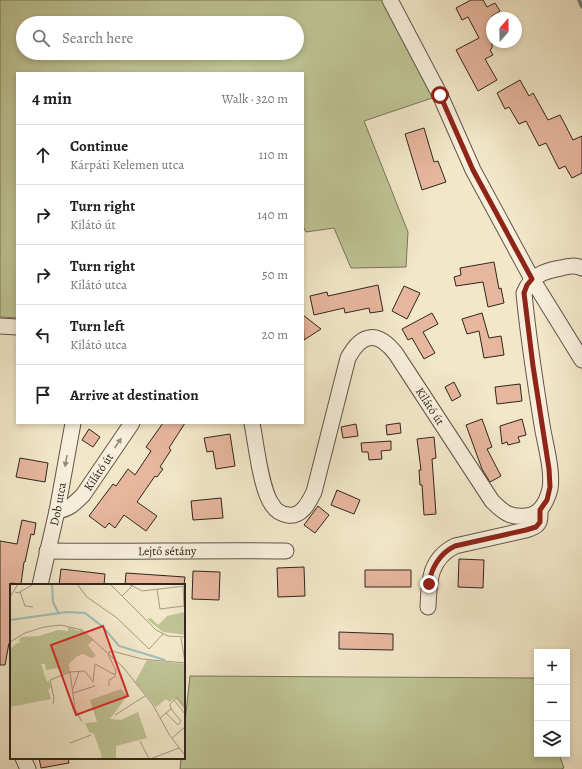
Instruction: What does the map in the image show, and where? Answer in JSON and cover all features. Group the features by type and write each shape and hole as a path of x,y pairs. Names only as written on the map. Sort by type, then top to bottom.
{"street":[{"path":"390,0 440,95 473,170 532,279 582,360"},
{"path":"428,608 430,576 440,559 448,550 455,546 536,527 540,522 540,510 547,500 550,481 524,293 527,285 532,279 546,271 574,266 582,268"},
{"path":"0,326 16,327"},
{"name":"Kilátó út","path":"252,424 264,487 268,500 274,508 282,514 291,516 301,512 308,505 314,492 348,358 358,342 372,338 380,339 389,345 396,354 492,501 502,511 515,516 528,516 540,510"},
{"name":"Dob utca","path":"40,584 57,511 73,424"},
{"name":"Kilátó út","path":"57,511 66,510 73,506 83,495 131,424"},
{"name":"Lejtő sétány","path":"47,551 286,551"},
{"path":"23,759 28,769"}],"green space":[{"path":"0,0 384,0 435,97 364,121 408,232 406,267 351,268 334,228 306,232 304,228 304,72 16,72 16,318 0,317"},
{"path":"190,676 534,678 534,757 560,757 564,768 180,769 181,759 185,759 185,722"}],"building":[{"path":"471,0 483,0 487,7 495,3 500,11 486,12 486,48 492,48 490,50 493,55 485,59 497,80 478,91 456,50 479,38 468,17 462,20 456,8"},
{"path":"520,80 529,96 533,93 548,120 560,115 573,140 582,136 582,173 572,178 565,166 559,169 546,143 539,146 526,121 519,124 509,107 505,109 497,93"},
{"path":"424,128 434,162 438,161 446,182 422,190 405,134"},
{"path":"494,262 499,289 501,288 504,303 488,307 483,282 456,286 454,277 461,275 460,268"},
{"path":"378,285 383,311 370,313 369,308 345,313 344,308 314,315 310,296 327,292 328,296"},
{"path":"404,286 420,293 407,319 392,311"},
{"path":"432,313 438,324 423,332 435,353 424,359 412,338 408,340 402,329"},
{"path":"482,313 489,338 501,336 504,355 484,358 479,331 467,334 462,319"},
{"path":"304,316 321,329 304,340"},
{"path":"454,382 461,396 452,401 445,387"},
{"path":"520,384 522,401 497,404 495,387"},
{"path":"482,419 492,447 487,449 501,476 490,482 482,469 466,425"},
{"path":"522,419 526,435 518,437 520,442 508,445 507,442 502,444 500,426"},
{"path":"400,423 401,433 387,435 386,425"},
{"path":"162,424 184,424 169,448 171,450 160,467 163,469 157,477 155,476 137,502 157,516 146,531 124,515 115,528 109,523 105,528 89,516 113,484 116,486 128,469 135,475 151,451 146,447"},
{"path":"356,424 358,436 343,438 341,427"},
{"path":"89,429 100,437 93,447 82,440"},
{"path":"230,434 235,466 216,469 213,451 207,452 204,438"},
{"path":"434,437 436,458 432,459 436,514 424,515 422,485 420,485 419,470 421,470 417,439"},
{"path":"391,441 391,450 381,451 382,459 369,460 368,452 362,452 361,443"},
{"path":"20,458 48,463 45,482 16,477"},
{"path":"337,490 360,500 354,514 331,505"},
{"path":"221,498 223,518 193,520 191,501"},
{"path":"318,506 329,515 315,533 304,525"},
{"path":"22,520 36,523 34,535 31,534 24,562 21,584 10,584 10,643 5,665 0,665 0,541 17,544"},
{"path":"459,559 484,560 483,588 458,587"},
{"path":"304,567 305,596 278,597 277,568"},
{"path":"61,569 105,574 104,584 59,584"},
{"path":"365,570 411,570 411,587 365,587"},
{"path":"193,571 220,572 219,600 192,599"},
{"path":"126,573 185,577 184,584 125,584"},
{"path":"339,632 393,634 393,650 339,649"},
{"path":"39,759 68,759 69,763 41,768"}],"waterway":[{"path":"579,0 582,7"}],"route":[{"path":"429,584 433,569 448,550 455,546 536,527 540,522 540,510 547,500 550,487 549,469 533,366 524,293 527,285 532,279 473,170 440,95"}]}
